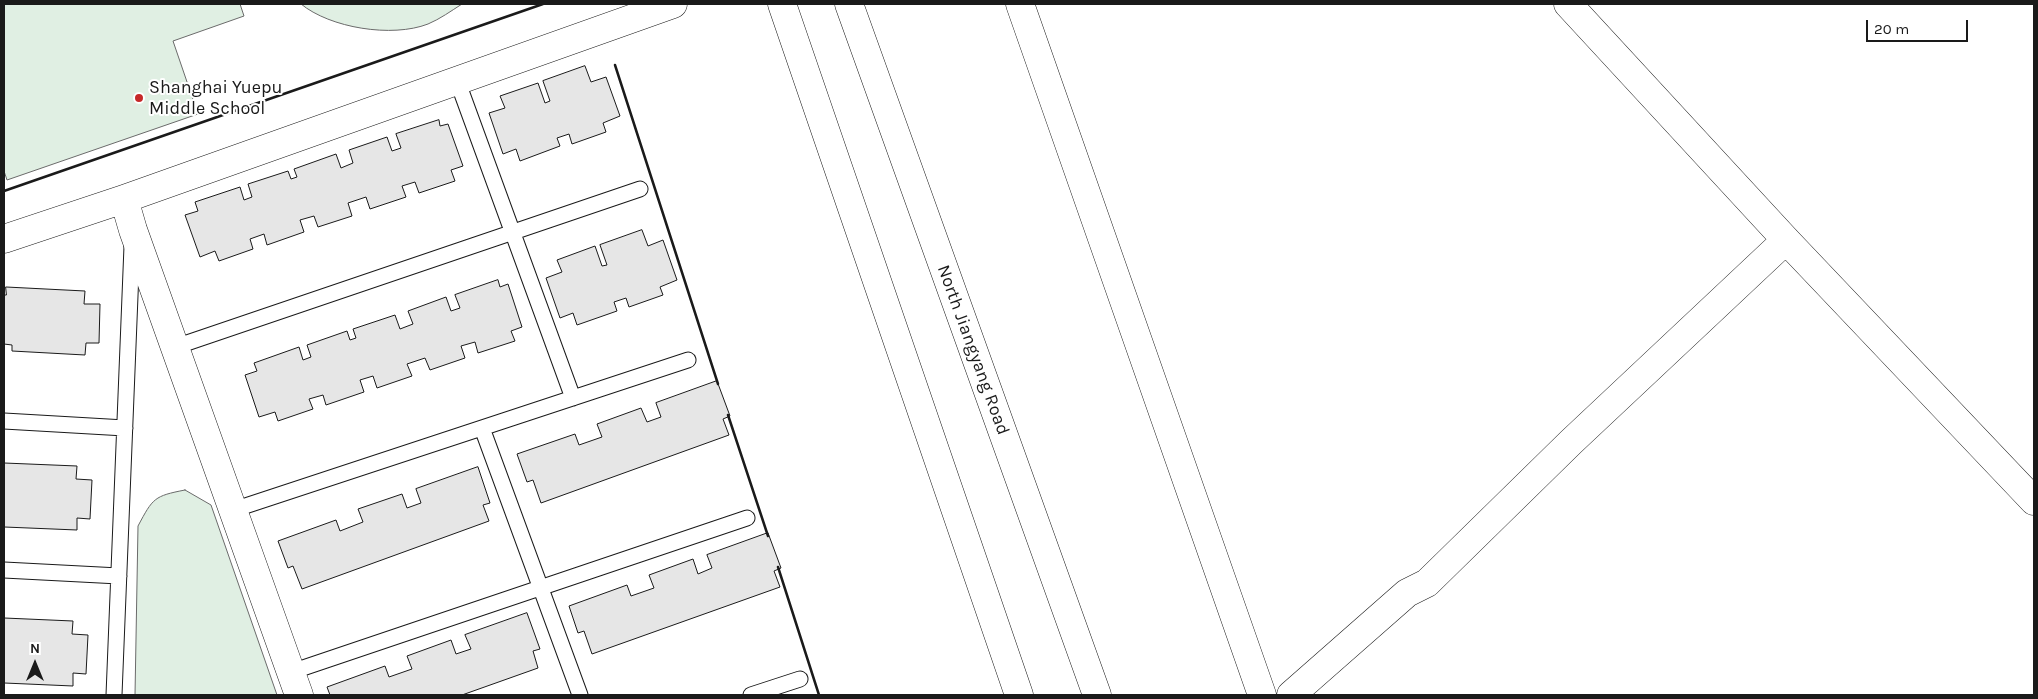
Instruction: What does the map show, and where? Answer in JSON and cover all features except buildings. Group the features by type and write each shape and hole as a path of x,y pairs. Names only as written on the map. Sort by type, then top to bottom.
{"main road":[{"path":"4,239 124,199 673,4"},
{"path":"782,4 1019,695"},
{"name":"North Jiangyang Road","path":"849,4 1097,695"},
{"path":"1020,4 1262,695"},
{"path":"1568,4 1786,240 2034,500"},
{"path":"124,199 133,230 295,684"},
{"path":"1291,695 1406,593 1428,583 1578,436 1786,240"}],"lane":[{"path":"457,80 573,398"},
{"path":"175,348 640,189"},
{"path":"114,695 133,230"},
{"path":"233,510 688,360"},
{"path":"4,421 125,428"},
{"path":"482,428 580,695"},
{"path":"295,684 541,588 747,518"},
{"path":"4,570 119,576"},
{"path":"751,695 800,679"}],"green space":[{"path":"4,4 240,4 244,16 173,41 198,114 7,180 4,171"},
{"path":"301,4 462,4 428,24 397,30 380,30 344,25 313,12"},
{"path":"185,490 211,505 277,695 135,695 138,526 147,509 156,500 167,494"}],"wall":[{"path":"4,191 543,4"},
{"path":"615,65 718,384"},
{"path":"728,415 768,536"},
{"path":"778,567 819,695"}],"place":[{"name":"Shanghai Yuepu Middle School","path":"139,98"}]}
